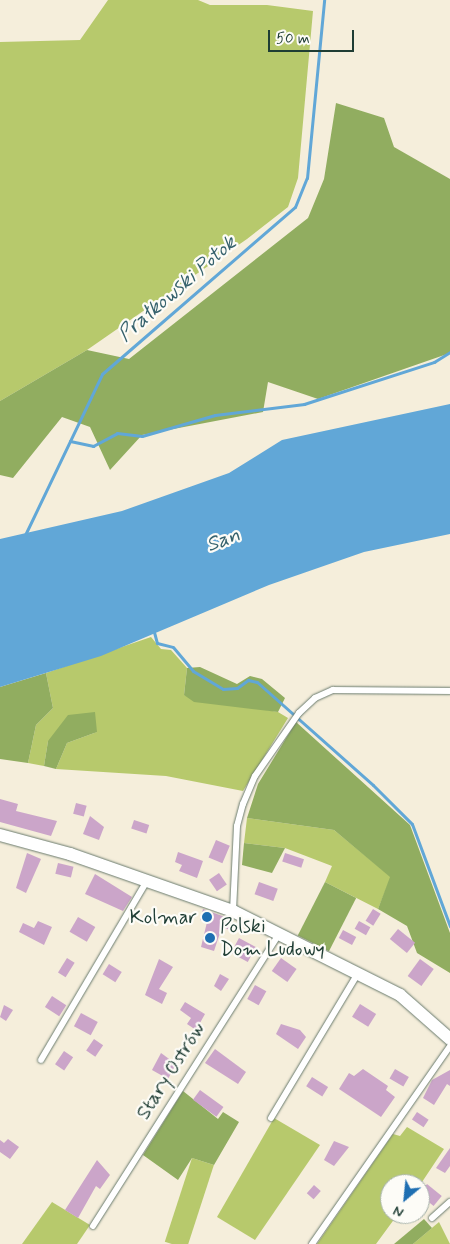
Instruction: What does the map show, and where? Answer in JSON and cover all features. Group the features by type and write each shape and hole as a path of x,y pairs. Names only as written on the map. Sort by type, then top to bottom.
{"street":[{"path":"0,835 147,881 233,911 418,1007 450,1039"}],"lane":[{"path":"233,911 237,826 243,804 255,776 299,713 315,698 333,690 450,691"},
{"path":"41,1060 147,881"},
{"name":"Stary Ostrów","path":"92,1226 278,934"},
{"path":"271,1118 357,975"},
{"path":"312,1244 450,1046"},
{"path":"432,1218 450,1202"}],"green space":[{"path":"108,0 198,0 210,5 267,5 313,11 298,178 288,207 247,239 87,350 0,401 0,42 80,40"},
{"path":"336,103 384,118 394,147 450,179 450,353 318,399 268,382 263,412 142,435 110,470 90,427 62,417 13,478 0,475 0,401 87,350 129,359 308,218 324,179"},
{"path":"151,637 161,649 171,650 187,668 184,695 278,712 288,718 243,791 166,776 56,769 67,743 97,732 48,741 44,766 28,763 36,725 53,708 46,673"},
{"path":"200,667 237,684 250,676 262,679 285,698 278,712 194,702 184,695 187,668"},
{"path":"46,673 53,708 36,725 28,763 0,759 0,687"},
{"path":"95,712 97,732 67,743 56,769 44,766 48,741 68,715"},
{"path":"296,722 410,825 450,933 450,973 417,953 407,926 378,909 390,877 334,830 247,818 258,784"},
{"path":"247,818 334,830 391,877 378,909 325,882 332,866 285,848 244,843"},
{"path":"244,843 285,848 272,873 242,865"},
{"path":"325,882 356,898 329,951 298,935"},
{"path":"183,1091 218,1119 223,1112 239,1122 214,1165 192,1158 178,1180 143,1155"},
{"path":"274,1118 320,1145 255,1240 217,1217"},
{"path":"407,1127 444,1149 427,1174 380,1174 380,1224 391,1224 376,1244 317,1244 393,1134 400,1136"},
{"path":"192,1158 214,1165 188,1244 172,1244 165,1242"},
{"path":"52,1202 90,1225 77,1244 22,1244"},
{"path":"439,1222 450,1244 413,1244"},
{"path":"418,1224 428,1224 432,1228 413,1244 394,1244"}],"water":[{"name":"San","path":"450,404 450,534 364,552 269,585 101,656 0,687 0,539 122,511 229,473 282,440"}],"building":[{"path":"0,799 18,804 16,811 57,821 51,836 0,822"},
{"path":"76,803 87,806 84,816 73,814"},
{"path":"90,816 104,827 99,840 83,834"},
{"path":"134,820 149,825 146,834 131,829"},
{"path":"216,840 230,846 222,863 209,857"},
{"path":"178,852 203,861 197,878 179,871 182,865 175,862"},
{"path":"27,853 41,859 26,893 16,888"},
{"path":"285,853 304,859 301,868 282,862"},
{"path":"58,863 74,867 71,878 55,874"},
{"path":"219,873 227,885 217,891 209,880"},
{"path":"95,874 132,897 123,911 85,894"},
{"path":"259,882 278,889 273,901 255,894"},
{"name":"Polski Dom Ludowy","path":"203,909 233,920 230,930 222,927 214,951 201,947 207,922 200,920"},
{"path":"373,909 381,914 373,926 366,921"},
{"path":"78,917 95,927 87,942 70,932"},
{"path":"38,921 52,927 44,945 19,932 23,923 34,928"},
{"path":"359,921 370,927 366,935 355,929"},
{"path":"398,929 415,943 407,953 390,939"},
{"path":"343,930 356,937 352,945 339,938"},
{"path":"239,938 256,947 248,962 231,953"},
{"path":"67,958 75,963 66,977 58,972"},
{"path":"281,958 297,969 287,982 272,971"},
{"path":"159,959 173,967 159,989 167,993 162,1004 145,995"},
{"path":"420,959 434,969 421,986 408,976"},
{"path":"109,964 122,972 115,982 103,974"},
{"path":"220,974 229,979 221,991 214,986"},
{"path":"255,985 266,991 259,1005 247,999"},
{"path":"52,996 66,1005 59,1016 45,1007"},
{"path":"185,1002 205,1014 196,1030 187,1024 191,1018 180,1010"},
{"path":"360,1004 376,1014 368,1027 352,1017"},
{"path":"4,1005 13,1010 6,1021 0,1017"},
{"path":"81,1013 98,1022 91,1035 74,1026"},
{"path":"281,1024 300,1030 306,1037 298,1049 276,1034"},
{"path":"94,1039 103,1045 95,1057 86,1051"},
{"path":"215,1049 246,1072 238,1084 205,1063"},
{"path":"64,1051 73,1057 64,1070 55,1064"},
{"path":"161,1053 176,1064 168,1079 152,1070"},
{"path":"363,1069 388,1086 386,1090 395,1097 381,1117 339,1089 349,1073 354,1076"},
{"path":"395,1069 409,1077 403,1087 390,1079"},
{"path":"450,1070 450,1086 447,1084 434,1105 423,1098 432,1080"},
{"path":"312,1077 328,1087 322,1096 306,1086"},
{"path":"200,1090 223,1107 216,1117 193,1100"},
{"path":"417,1112 429,1120 424,1127 412,1119"},
{"path":"8,1139 19,1147 10,1159 0,1152 0,1140 4,1143"},
{"path":"334,1141 349,1147 334,1166 324,1160"},
{"path":"450,1148 450,1166 445,1173 436,1168"},
{"path":"97,1160 110,1175 100,1189 96,1186 78,1218 65,1210"},
{"path":"314,1185 321,1191 314,1199 307,1193"},
{"path":"430,1186 442,1196 434,1206 430,1203"}],"waterway":[{"name":"Prałkowski Potok","path":"25,535 102,374 295,207 307,178 324,0"},
{"path":"70,441 93,446 117,433 142,436 215,415 304,404 434,362 450,352"},
{"path":"154,632 157,643 173,647 193,671 223,689 237,688 248,680 257,682 373,785 412,824 450,926"}],"place":[{"name":"Kolmar","path":"207,917"},
{"name":"Polski Dom Ludowy","path":"210,938"}]}
